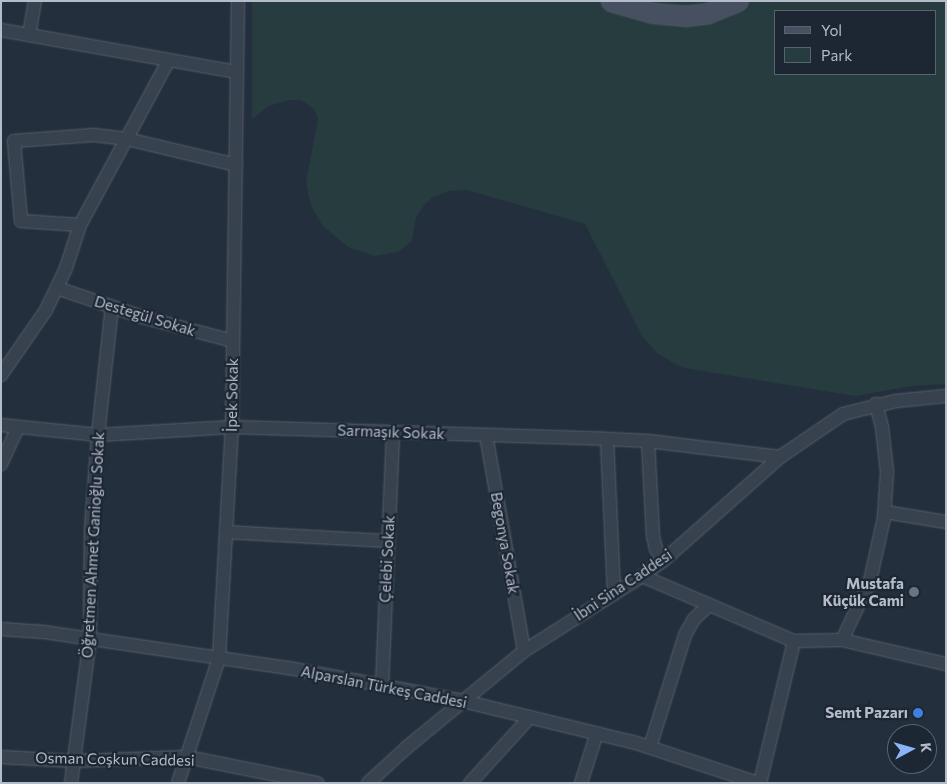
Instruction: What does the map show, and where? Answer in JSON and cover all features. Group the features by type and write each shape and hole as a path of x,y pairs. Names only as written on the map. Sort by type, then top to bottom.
{"street":[{"path":"29,35 35,1"},
{"name":"İpek Sokak","path":"178,783 218,658 232,427 238,1"},
{"path":"611,1 653,13 685,16 708,13 738,1"},
{"path":"1,30 237,72"},
{"path":"1,375 34,330 57,288 80,225 170,60"},
{"path":"80,225 21,220 14,141 94,135 127,139 236,164"},
{"name":"Destegül Sokak","path":"57,288 112,307 233,341"},
{"name":"Öğretmen Ahmet Ganioğlu Sokak","path":"71,783 90,638 91,530 98,435 112,307"},
{"name":"İbni Sina Caddesi","path":"368,783 406,748 524,650 663,561 780,457 843,414 876,404 946,396"},
{"path":"842,640 870,581 881,540 885,512 887,472 882,427 876,404"},
{"name":"Sarmaşık Sokak","path":"1,425 98,435 232,427 607,439 648,441 780,457"},
{"path":"1,464 18,427"},
{"name":"Çelebi Sokak","path":"382,686 393,432"},
{"name":"Begonya Sokak","path":"486,435 524,650"},
{"path":"607,439 614,594"},
{"path":"648,441 653,536 656,549 663,561"},
{"path":"885,512 946,522"},
{"path":"226,532 388,541"},
{"path":"642,576 794,642 842,640 946,664"},
{"path":"650,747 685,635 694,619 709,605"},
{"name":"Alparslan Türkeş Caddesi","path":"1,629 90,638 218,658 463,701 650,747 732,779 759,783"},
{"path":"759,783 794,642"},
{"path":"470,783 530,717"},
{"path":"581,783 597,733"},
{"name":"Osman Coşkun Caddesi","path":"1,757 73,761 187,757 317,783"}],"green space":[{"path":"252,1 946,1 946,384 912,386 855,396 685,368 675,364 657,353 642,336 585,224 467,190 448,191 432,198 425,204 416,217 412,241 398,252 375,256 348,247 322,225 311,205 308,193 306,182 318,119 314,109 301,100 289,100 269,106 252,119"}],"place":[{"name":"Mustafa Küçük Cami","path":"914,592"},
{"name":"Semt Pazarı","path":"918,713"}]}
